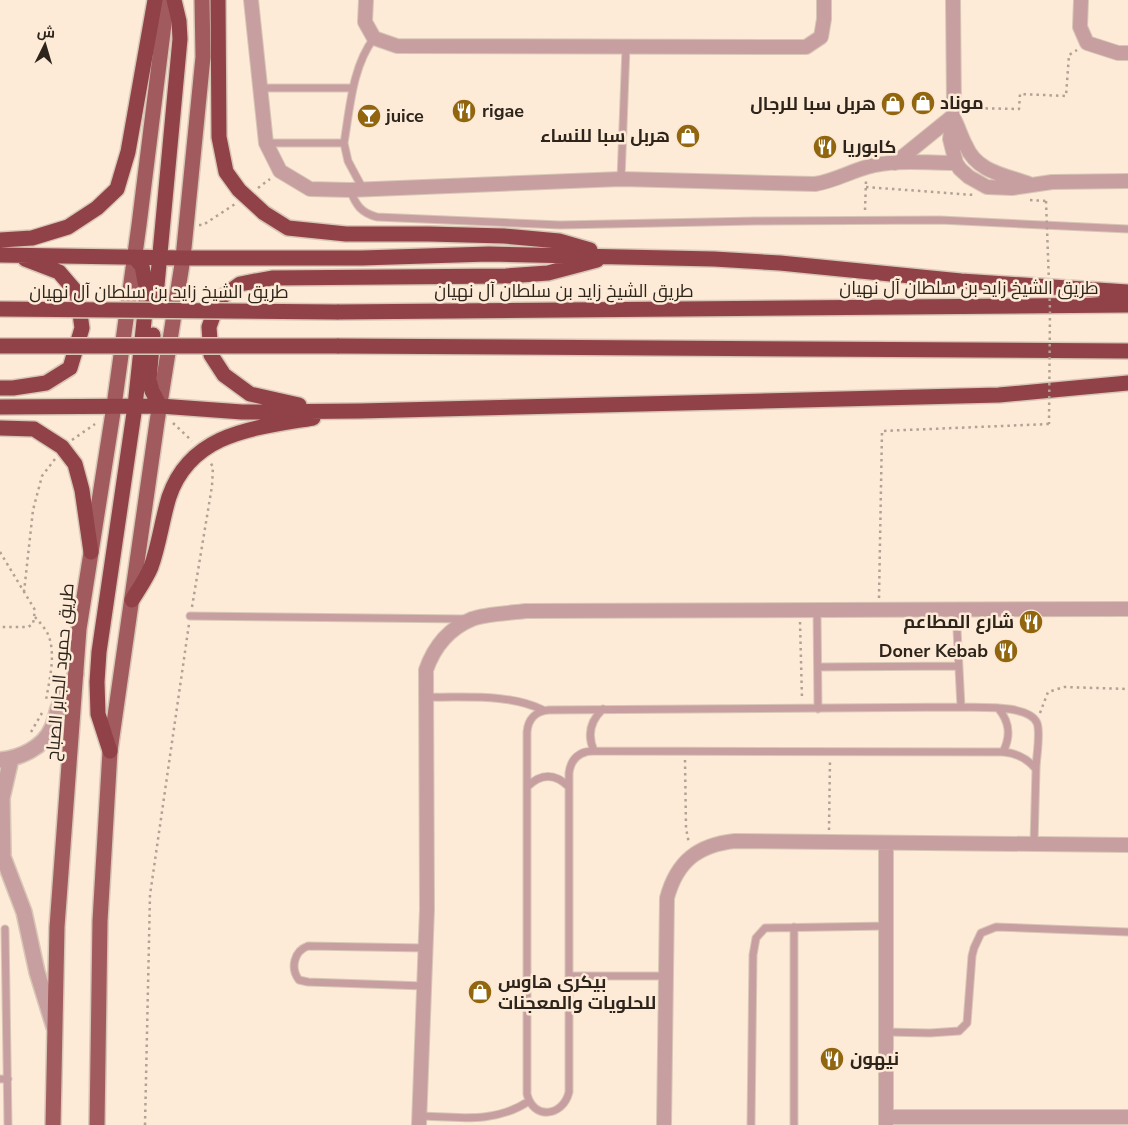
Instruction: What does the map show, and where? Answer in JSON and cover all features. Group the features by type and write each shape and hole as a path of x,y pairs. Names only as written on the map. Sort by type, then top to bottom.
{"highway":[{"path":"0,240 32,238 68,227 97,208 117,189 128,152 155,0"},
{"path":"160,406 152,391 149,380 180,39 179,21 174,0"},
{"path":"218,0 219,137 226,172 239,190 264,213 288,228 346,234 504,236 559,242 610,256"},
{"path":"0,255 134,258 362,258 489,254 714,259 780,263 961,281 1128,292"},
{"path":"0,388 46,383 70,368 82,328 77,293 59,272 16,255"},
{"path":"328,410 250,394 224,375 211,355 210,327 219,299 240,284 272,278 523,275 548,273 610,256"},
{"path":"110,751 98,714 97,682 99,652 135,406 147,293 142,266 134,258"},
{"name":"طريق الشيخ زايد بن سلطان آل نهيان","path":"0,310 337,312 1128,305"},
{"path":"0,346 1128,351"},
{"path":"0,407 160,406 242,412 360,411 999,395 1128,383"},
{"path":"132,600 150,568 178,475 202,450 222,438 250,428 360,411"},
{"path":"0,428 34,429 62,447 75,464 82,490 91,552"}],"main road":[{"name":"طريق حمود الجابر الصباح","path":"53,1125 57,928 79,629 114,406 139,225 166,0"},
{"path":"97,1125 100,921 110,751 183,258 203,57 202,0"}],"street":[{"path":"251,0 266,143 280,171 310,188 357,189 621,179 815,184 830,182 867,166 895,163 956,162"},
{"path":"366,0 365,22 374,38 396,46 626,47 806,47 821,37 824,19 824,0"},
{"path":"953,0 953,112 950,139 956,162 970,177 986,186 1012,188 1052,182 1128,181"},
{"path":"1081,0 1080,27 1087,43 1118,52 1128,52"},
{"path":"895,163 953,112"},
{"path":"953,112 966,148 980,165 995,174 1030,184"},
{"path":"419,1120 427,909 426,670 432,654 441,640 473,619 526,611 1128,609"},
{"path":"55,1030 36,972 24,912 2,852 2,798 6,759 32,749 45,740 52,729 58,710 76,674"},
{"path":"664,1125 667,898 677,873 691,855 712,845 735,841 1128,845"},
{"path":"886,843 886,1121 971,1121 1124,1116"}],"lane":[{"path":"374,38 366,49 353,88 344,143 357,189 356,205 366,214 377,217 560,225 865,219 940,220 1128,229"},
{"path":"621,179 626,47"},
{"path":"260,88 353,88"},
{"path":"266,143 344,143"},
{"path":"817,610 818,709"},
{"path":"956,610 961,708"},
{"path":"190,616 473,619"},
{"path":"818,667 959,666"},
{"path":"426,697 507,699 526,703 543,710 998,708 1021,711 1031,715 1037,723 1034,844"},
{"path":"998,708 1006,720 1008,733 1008,739 1003,752"},
{"path":"594,751 590,731 594,719 603,709"},
{"path":"543,710 533,716 528,726 527,1094 529,1101 534,1107 540,1111 548,1112 562,1106 567,1099 568,1092 569,787 570,765 574,759 586,751 1003,752 1018,754 1036,769"},
{"path":"527,786 543,776 558,778 569,787"},
{"path":"751,1125 753,955 756,938 766,928 886,926"},
{"path":"794,927 794,1125"},
{"path":"886,1032 930,1033 959,1031 967,1023 972,956 980,933 996,927 1128,932"},
{"path":"5,929 8,1125"},
{"path":"424,986 308,982 299,980 294,971 295,957 298,952 308,946 425,948"},
{"path":"569,976 666,976"},
{"path":"0,1079 8,1079"},
{"path":"419,1120 489,1117 510,1112 529,1101"}],"path":[{"path":"953,112 1019,109 1020,94 1066,96 1069,56 1087,43"},
{"path":"865,219 867,166"},
{"path":"866,187 980,196"},
{"path":"879,610 882,431 1049,424 1050,310 1046,201 1027,200"},
{"path":"145,1125 150,895 190,616 212,486 213,466 202,450 172,423"},
{"path":"24,592 33,510 42,476 62,447 95,424"},
{"path":"0,552 35,610 33,624 28,627 0,627"},
{"path":"800,610 802,709"},
{"path":"28,735 44,708 52,655 50,641 44,627 35,617"},
{"path":"1037,723 1048,692 1064,687 1128,689"},
{"path":"685,751 686,828 691,855"},
{"path":"828,842 830,751"}],"place":[{"name":"موناد","path":"923,103"},
{"name":"هربل سبا للرجال","path":"893,104"},
{"name":"rigae","path":"464,111"},
{"name":"juice","path":"369,116"},
{"name":"هربل سبا للنساء","path":"688,136"},
{"name":"كابوريا","path":"825,147"},
{"name":"شارع المطاعم","path":"1031,622"},
{"name":"Doner Kebab","path":"1006,651"},
{"name":"بيكري هاوس للحلويات والمعجنات","path":"480,992"},
{"name":"نيهون","path":"832,1059"}]}
